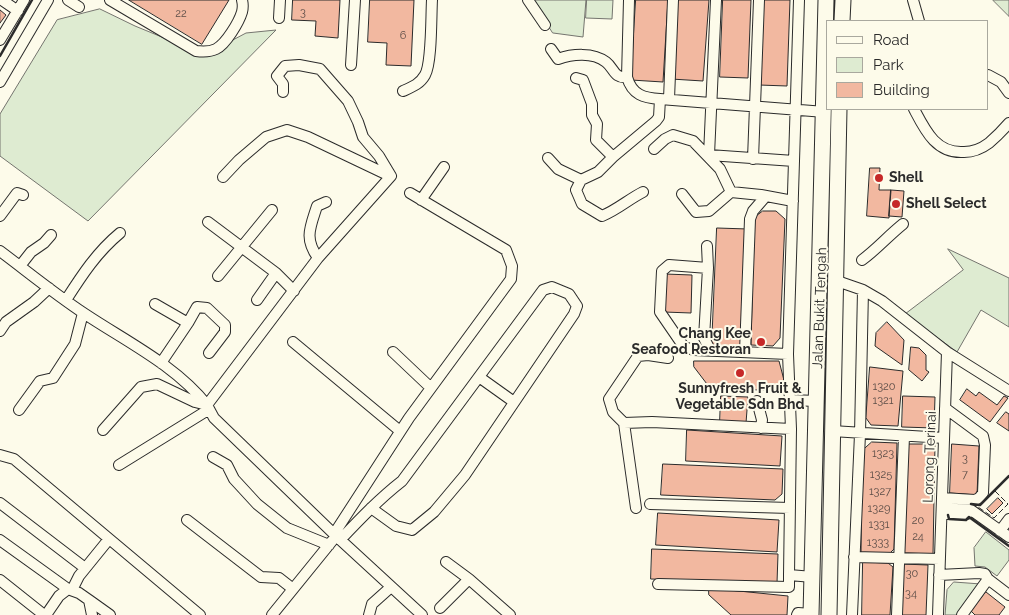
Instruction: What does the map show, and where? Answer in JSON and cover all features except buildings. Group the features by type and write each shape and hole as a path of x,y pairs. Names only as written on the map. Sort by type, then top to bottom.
{"highway":[{"name":"Jalan Bukit Tengah","path":"826,0 827,20"},
{"path":"842,20 843,0"},
{"name":"Jalan Bukit Tengah","path":"829,615 836,281 832,110"},
{"name":"Jalan Bukit Tengah","path":"806,615 813,577 817,401 832,110"}],"street":[{"path":"2,0 18,11"},
{"path":"0,40 24,0"},
{"path":"0,82 48,0"},
{"path":"68,0 79,7"},
{"path":"110,0 196,51 206,52 222,46 227,40 243,11 242,0"},
{"path":"279,18 280,0"},
{"path":"351,65 356,0"},
{"path":"403,91 421,81 428,69 432,0"},
{"path":"528,0 545,25"},
{"path":"629,0 629,82"},
{"path":"643,192 613,212 602,216 582,204 576,190 581,180 598,172 659,117 665,99 673,0"},
{"path":"716,0 709,155 794,162"},
{"path":"753,159 759,0"},
{"path":"658,584 789,588 791,429 788,354 799,0"},
{"path":"914,0 919,20"},
{"path":"551,49 558,59 570,55 599,58 608,64 614,74 629,82 642,96 796,110 832,110"},
{"path":"0,60 10,66"},
{"path":"283,92 283,84 277,76 285,66 299,65 320,69 348,102 363,137 379,156 391,176"},
{"path":"989,76 1001,82 1009,93"},
{"path":"576,78 583,80 592,104 592,116 597,124 596,140 613,157"},
{"path":"914,110 924,129 932,139 950,151 975,151 989,143 1009,123"},
{"path":"223,177 239,160 266,137 287,130 391,176"},
{"path":"654,149 665,139 673,135 693,140 720,169 731,192"},
{"path":"548,158 558,169 581,180"},
{"path":"421,200 444,167"},
{"path":"119,465 208,407 318,258 391,176"},
{"path":"682,194 696,212 709,211 731,192 793,201"},
{"path":"0,216 17,193 23,195"},
{"path":"337,536 400,431 510,279 512,266 506,250 410,193"},
{"path":"746,352 750,219 753,211 766,196"},
{"path":"318,258 312,250 308,232 317,206 326,202"},
{"path":"218,276 272,210"},
{"path":"208,222 276,273 294,291"},
{"path":"862,260 878,248 887,237 903,224"},
{"path":"66,300 88,265 105,244 120,232"},
{"path":"20,266 31,252 51,235"},
{"path":"708,246 704,338 710,350"},
{"path":"0,251 83,313 161,362 193,389 208,407 214,418 422,615"},
{"path":"708,268 668,265 662,271 660,312 684,347 694,350 788,354"},
{"path":"256,300 276,273"},
{"path":"836,281 863,290 882,301 947,352 1009,391"},
{"path":"272,615 337,536 402,481 543,290 552,287 569,294 577,306 574,314 465,475 434,512 412,530 396,526 371,508"},
{"path":"0,331 6,322 34,302 49,288"},
{"path":"852,615 860,434 863,290"},
{"path":"155,304 188,323"},
{"path":"161,362 197,307 207,308 225,325 224,332 209,353"},
{"path":"19,410 40,381 52,378 75,344 83,313"},
{"path":"293,342 400,431"},
{"path":"393,352 431,388"},
{"name":"Lorong Terinai","path":"938,615 947,352"},
{"path":"636,508 624,423 612,412 609,399 638,356 648,355 668,358"},
{"path":"479,377 514,402"},
{"path":"102,430 141,387 157,384 208,407"},
{"path":"790,400 817,401"},
{"path":"757,401 762,420 761,428"},
{"path":"942,507 975,500 984,493 985,445 983,436 945,408"},
{"path":"624,423 652,422 791,429"},
{"path":"832,431 944,438"},
{"path":"897,615 904,436"},
{"path":"0,454 14,459 200,615"},
{"path":"213,457 227,465 234,479 257,504 287,528 329,545"},
{"path":"0,503 85,568"},
{"path":"650,504 790,508"},
{"path":"942,507 971,510 1009,537"},
{"path":"1000,531 1009,519"},
{"path":"187,520 261,577 278,578 293,589"},
{"path":"0,580 45,615 58,596 70,590 109,539"},
{"path":"0,540 70,590 80,593 110,615"},
{"path":"854,558 940,561"},
{"path":"446,562 469,578 510,615"},
{"path":"939,575 985,574 988,579 1009,595"},
{"path":"789,575 813,577"},
{"path":"440,608 469,578"},
{"path":"962,615 988,579"},
{"path":"361,615 391,587"},
{"path":"89,600 92,615"},
{"path":"369,615 372,604"}],"green space":[{"path":"532,0 586,0 583,37 553,33"},
{"path":"587,0 613,0 612,19 586,18"},
{"path":"993,0 1009,0 1009,16"},
{"path":"100,9 135,26 196,51 214,50 246,33 276,30 88,221 0,156 0,114 57,20"},
{"path":"948,249 1009,278 1009,327 981,310 957,352 905,314 963,270"},
{"path":"986,532 1009,550 1009,560 997,576 985,567 975,566 974,548"},
{"path":"954,582 981,584 959,615 945,615 947,590"}],"fence":[{"path":"995,491 1008,504 994,518 978,507 995,491"}],"wall":[{"path":"0,56 32,0"},
{"path":"971,504 980,505 1009,476"},
{"path":"948,515 949,519 966,520 969,517 1009,546"}],"place":[{"name":"Shell","path":"879,178"},
{"name":"Shell Select","path":"896,204"},
{"name":"Chang Kee Seafood Restoran","path":"761,342"},
{"name":"Sunnyfresh Fruit & Vegetable Sdn Bhd","path":"740,373"}]}
